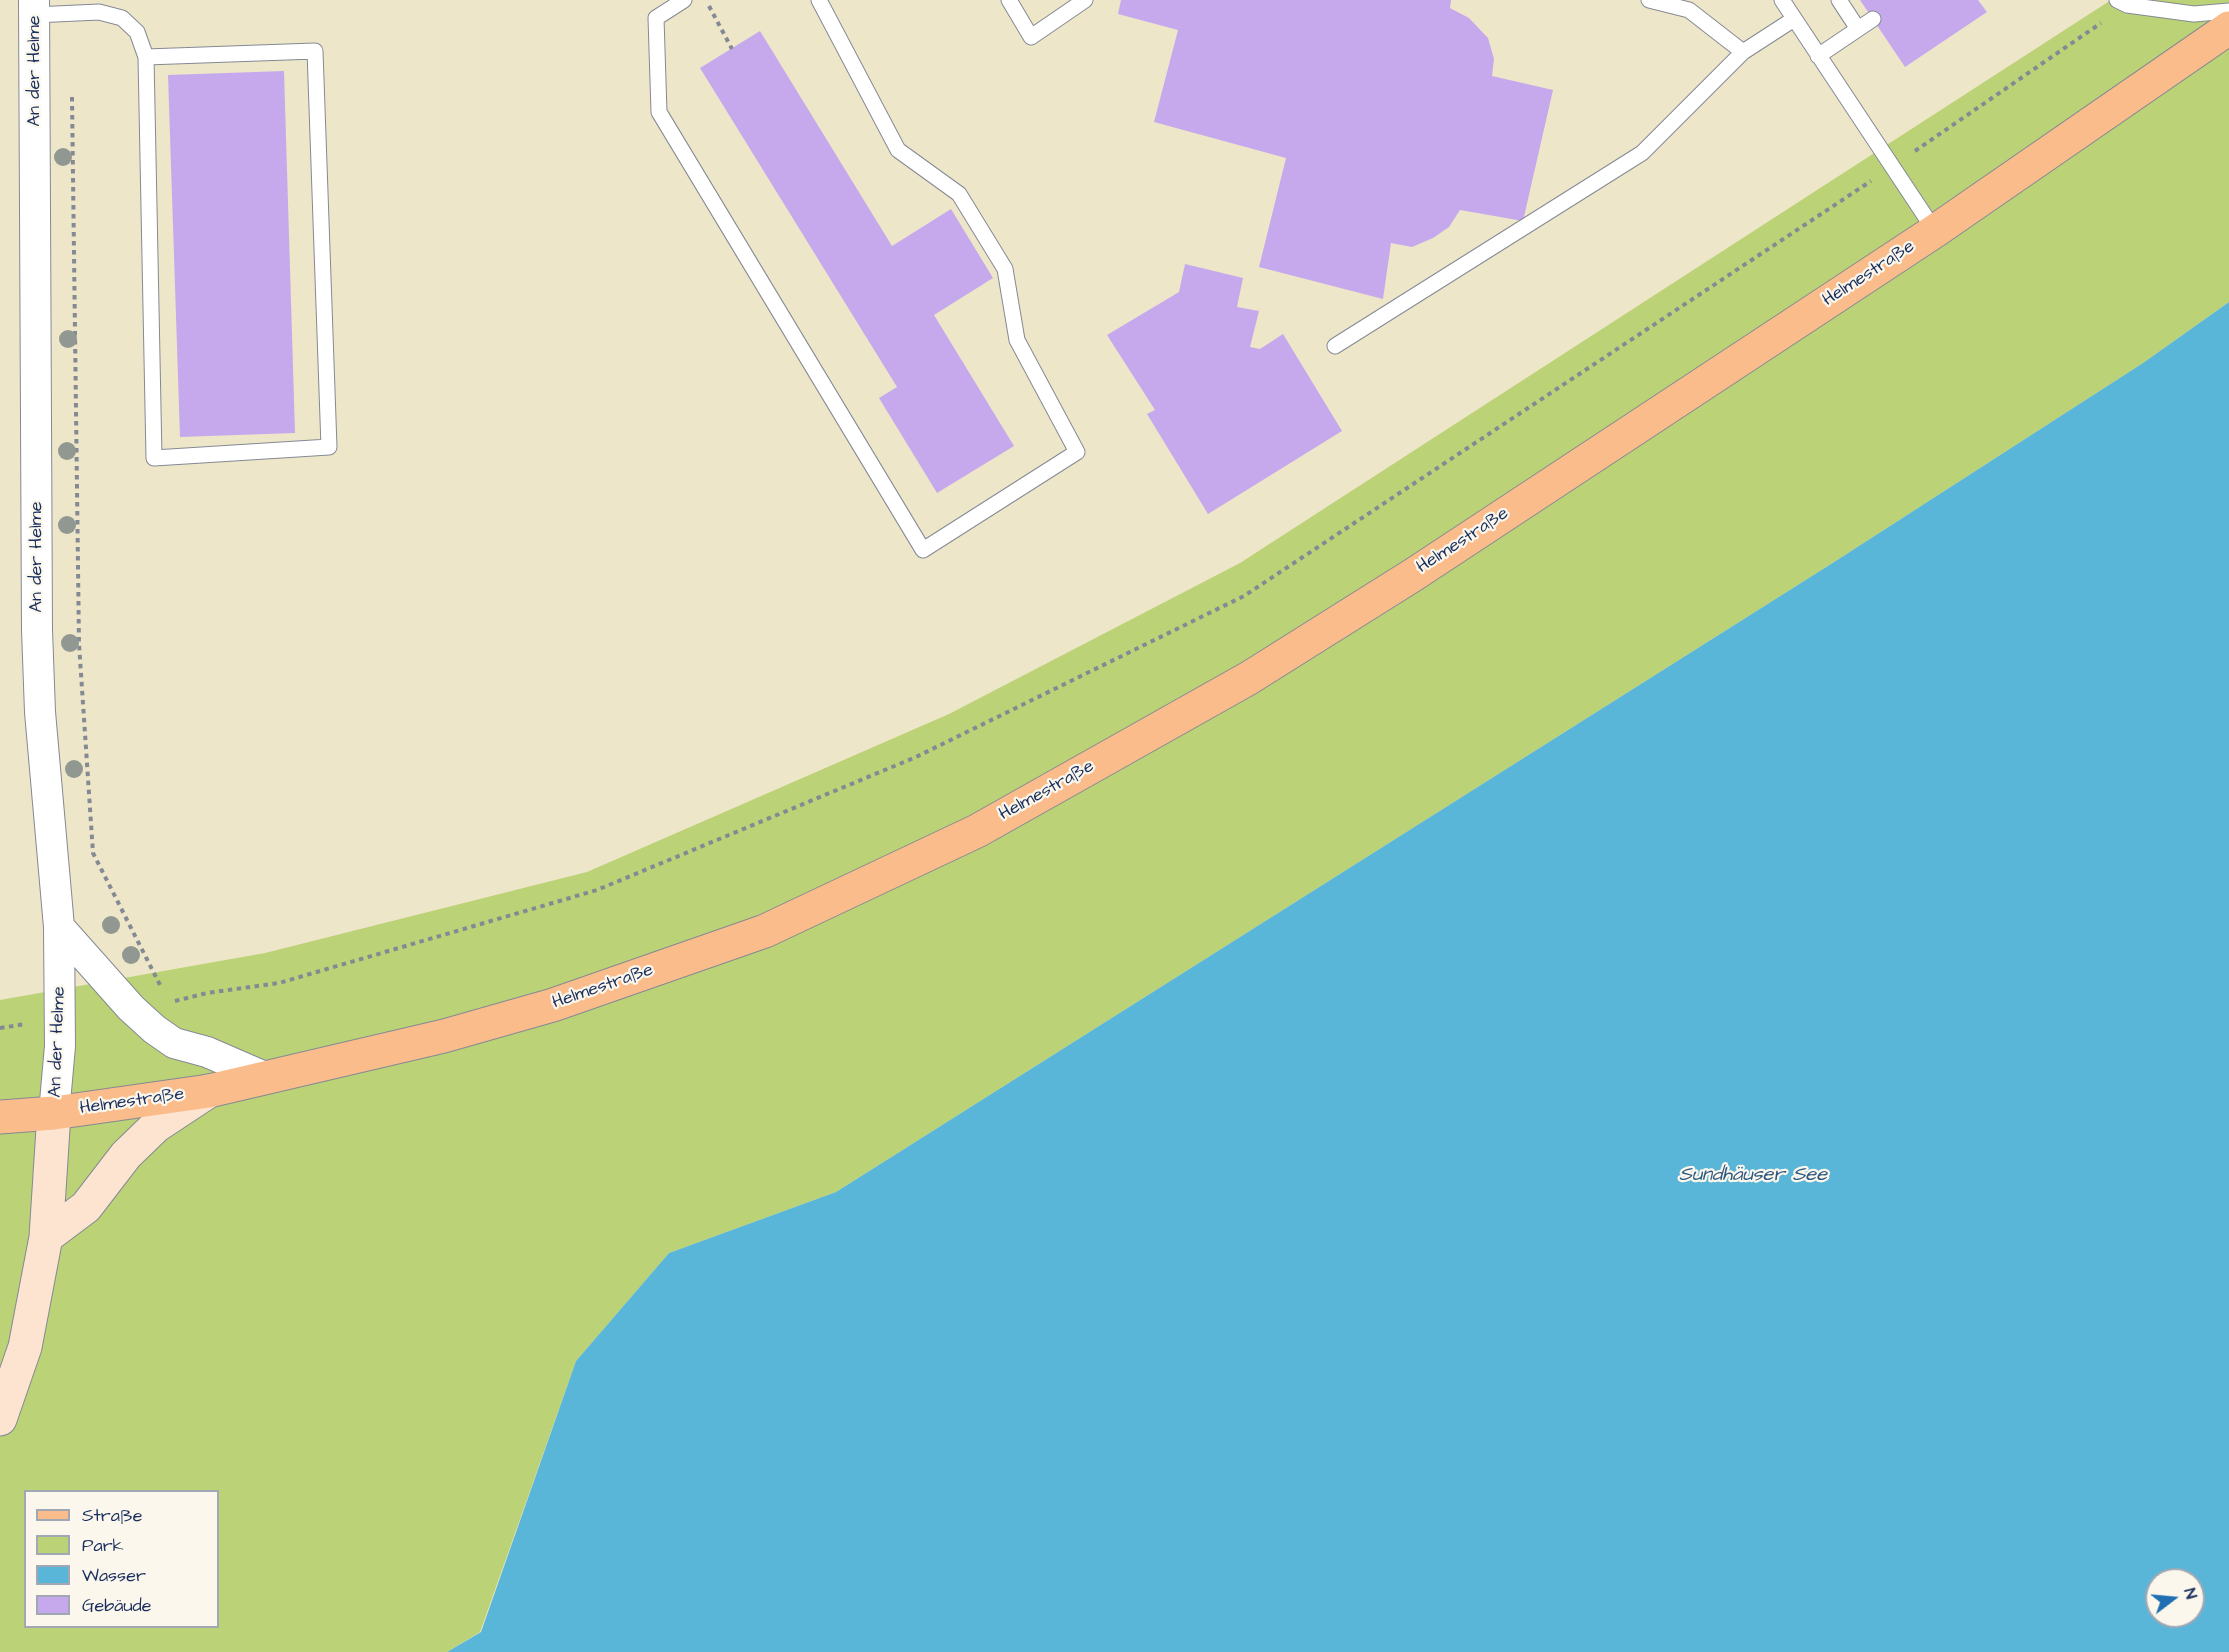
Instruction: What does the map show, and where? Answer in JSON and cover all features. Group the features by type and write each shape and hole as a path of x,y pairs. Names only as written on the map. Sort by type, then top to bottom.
{"main road":[{"name":"Helmestraße","path":"0,1117 54,1113 209,1091 444,1035 553,1005 765,931 977,831 1259,672 1413,575 1935,231 2229,28"}],"street":[{"name":"An der Helme","path":"34,7 37,630 40,712 59,927 60,1046 54,1113"},
{"path":"59,927 131,1008 153,1029 174,1042 207,1052 267,1078"},
{"path":"46,1237 86,1207 126,1155 156,1126 209,1091"},
{"path":"0,1419 25,1347 46,1237 54,1113"}],"lane":[{"path":"684,0 656,18 659,112 923,550 1077,452 1017,340 1005,269 959,194 897,150 819,0"},
{"path":"1009,0 1031,37 1085,0"},
{"path":"1649,0 1689,10 1743,52"},
{"name":"Helmestraße","path":"1782,0 1935,231"},
{"path":"1839,0 1858,29"},
{"path":"2122,2 2194,14 2229,11"},
{"path":"34,7 99,12 123,18 137,32 146,57 154,458 329,447 315,51 146,57"},
{"path":"1335,346 1642,153 1743,52 1794,19"},
{"path":"1818,56 1873,19"}],"path":[{"path":"706,0 732,49"},
{"path":"169,1002 207,993 279,983 597,890 916,757 1244,596 1892,167 2122,2"},
{"path":"72,96 79,644 93,853 163,991"}],"green space":[{"path":"2111,0 2229,0 2229,302 2143,363 1831,564 836,1192 669,1253 576,1361 480,1632 447,1652 0,1652 0,1000 265,953 587,872 949,714 1240,563"}],"water":[{"name":"Sundhäuser See","path":"2229,302 2229,1652 447,1652 481,1632 576,1361 669,1253 836,1192 1831,564 2143,363"}],"building":[{"path":"1121,0 1451,0 1450,8 1469,18 1488,38 1494,59 1492,76 1553,90 1523,221 1460,210 1449,227 1433,238 1412,247 1391,243 1383,299 1259,267 1286,158 1154,122 1178,30 1118,14"},
{"path":"1860,0 1978,0 1987,12 1905,67"},
{"path":"760,31 892,246 951,209 993,278 934,315 1014,446 937,493 879,398 897,387 700,68"},
{"path":"284,71 295,433 180,437 168,75"},
{"path":"1185,264 1243,278 1237,307 1259,311 1250,347 1260,349 1283,334 1342,431 1208,514 1147,414 1155,410 1107,335 1179,292"}]}
